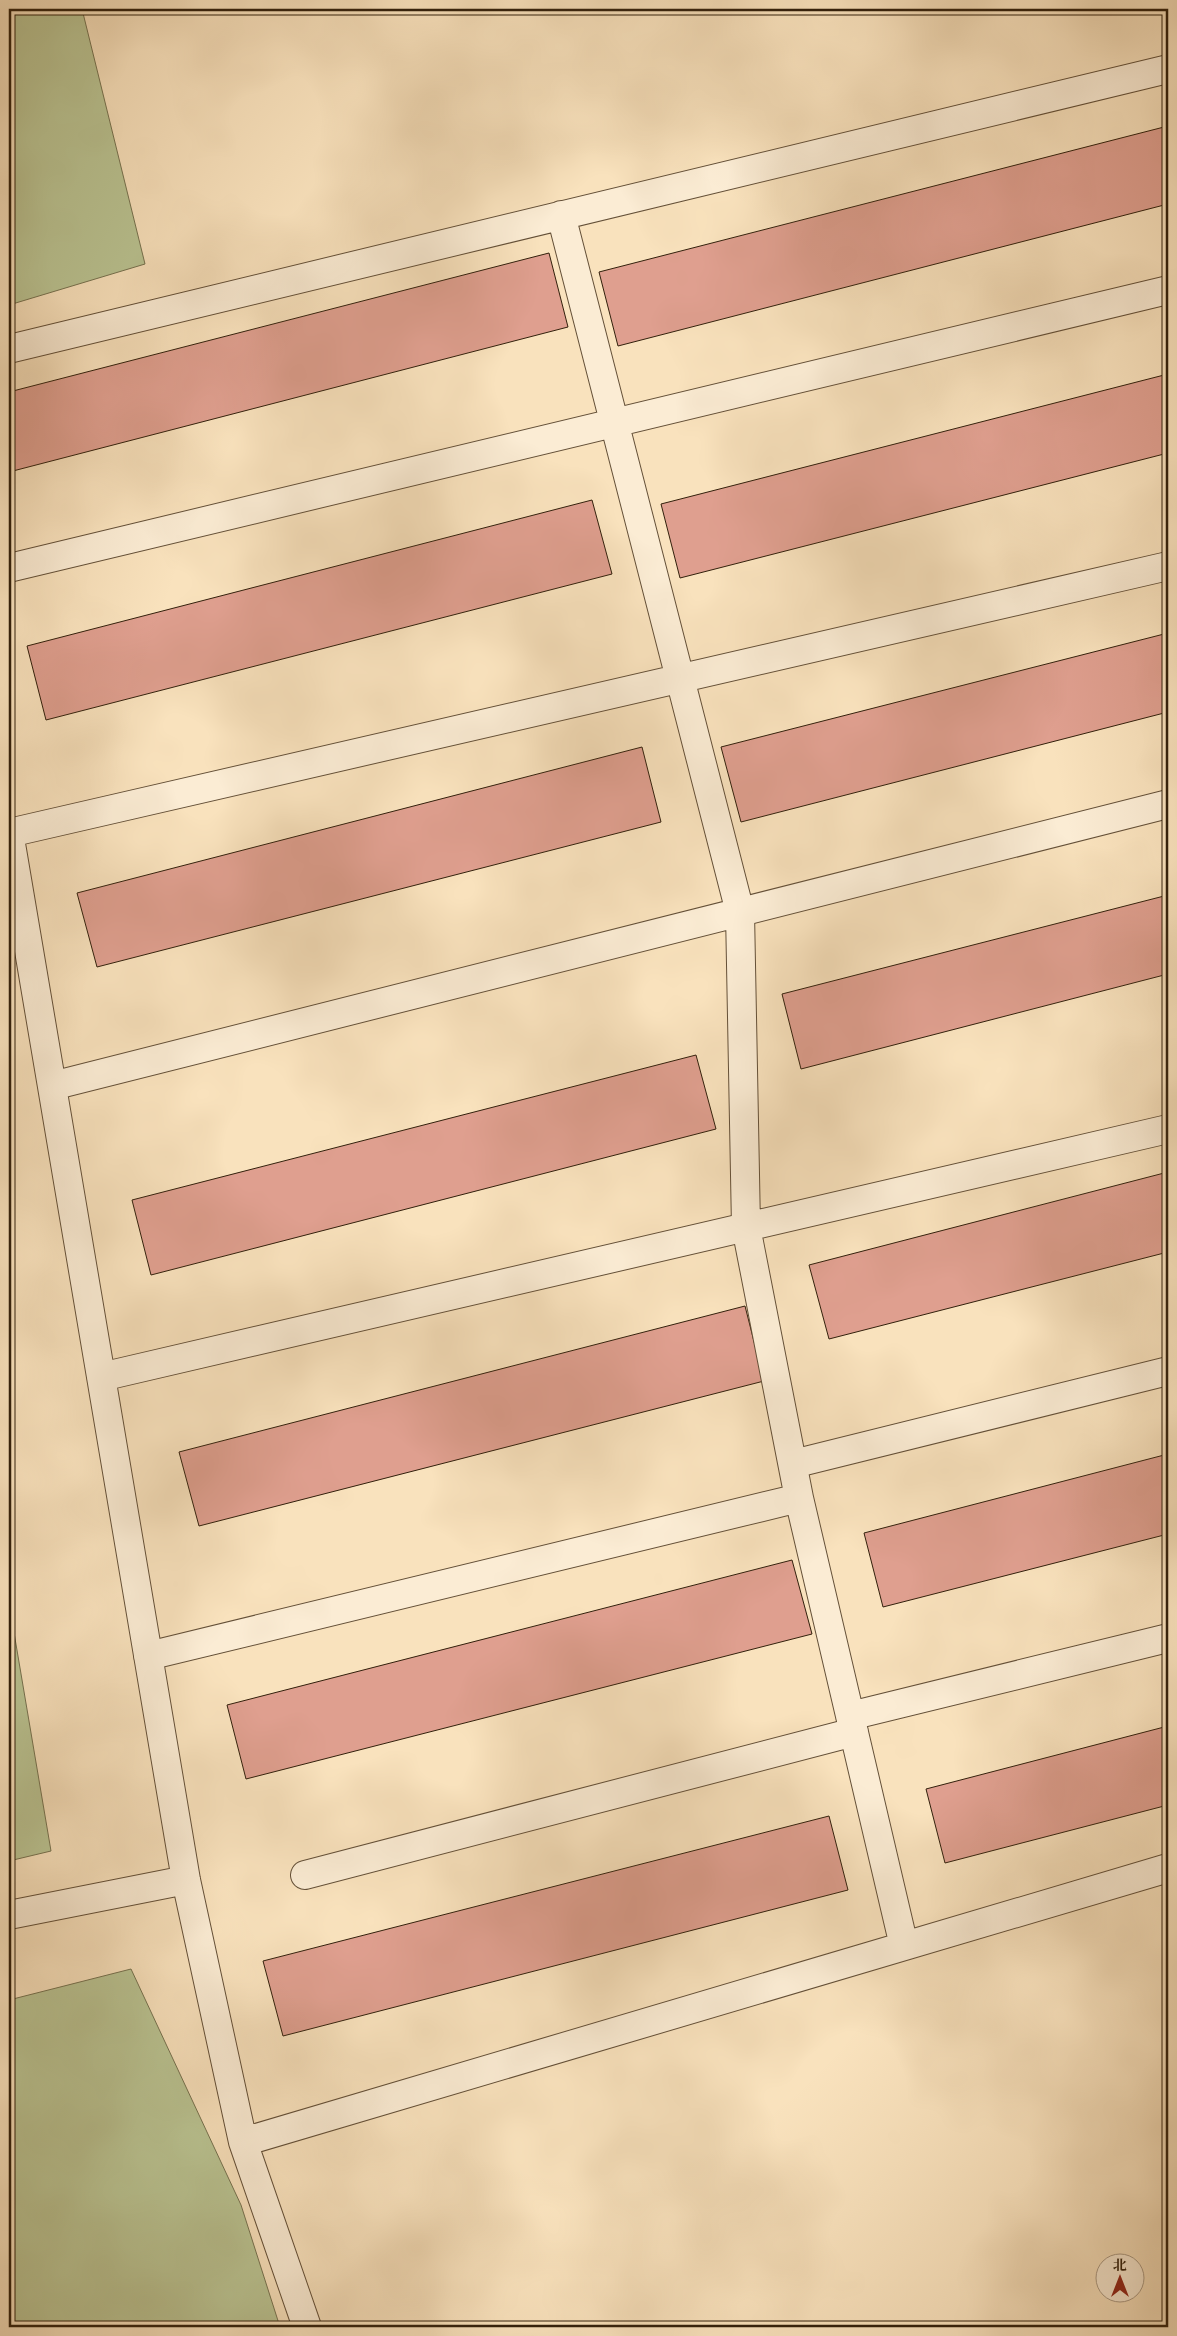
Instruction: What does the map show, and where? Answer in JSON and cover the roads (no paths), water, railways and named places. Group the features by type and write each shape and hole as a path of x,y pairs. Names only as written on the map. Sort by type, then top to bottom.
{"street":[{"path":"9,349 1168,69"},
{"path":"561,215 740,912 746,1227 799,1498 904,1946"},
{"path":"9,568 1168,290"},
{"path":"307,2327 243,2142 186,1880 9,832 1168,566"},
{"path":"52,1086 1168,804"},
{"path":"101,1377 1168,1129"},
{"path":"793,1464 1168,1371"},
{"path":"148,1656 799,1498"},
{"path":"305,1875 1168,1638"},
{"path":"243,2142 1168,1868"},
{"path":"9,1915 186,1880"}]}
